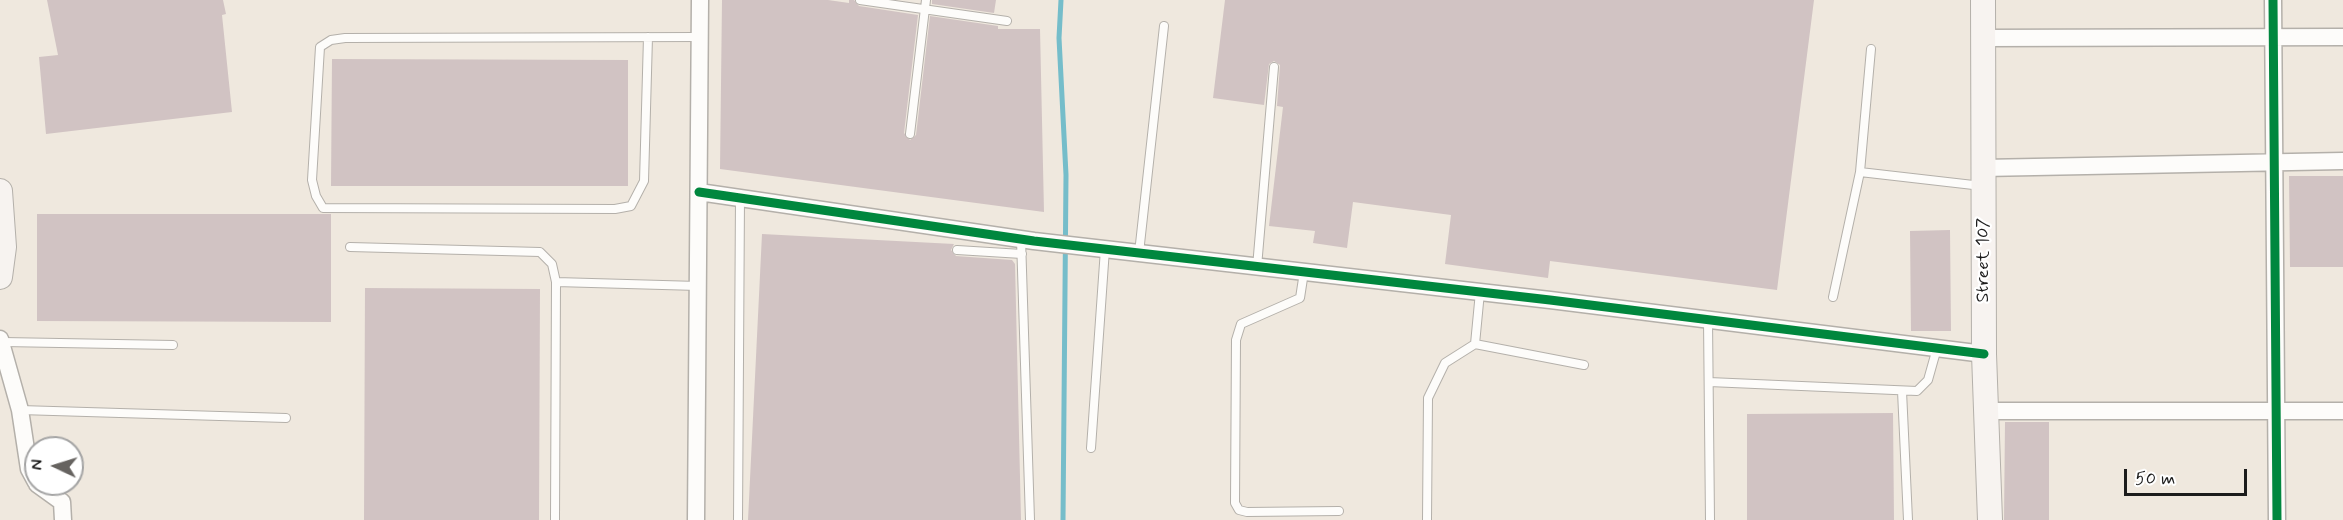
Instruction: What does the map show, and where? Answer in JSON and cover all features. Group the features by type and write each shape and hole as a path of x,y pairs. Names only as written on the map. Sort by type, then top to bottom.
{"street":[{"path":"696,520 700,0"},
{"name":"Street 107","path":"1983,0 1984,354 1990,520"},
{"path":"2273,0 2277,520"},
{"path":"1983,38 2343,37"},
{"path":"1984,177 2275,161 2343,161"},
{"path":"0,191 4,247 0,277"},
{"path":"699,192 1026,245 1139,253 1984,354"},
{"path":"1,340 21,410 25,436"},
{"path":"1987,411 2343,411"},
{"path":"54,496 62,502 63,520"}],"lane":[{"path":"860,0 925,5 1007,21"},
{"path":"910,134 925,5"},
{"path":"1139,253 1164,26"},
{"path":"648,37 644,181 631,206 615,209 323,208 316,196 312,180 320,47 331,40 648,37 700,37"},
{"path":"1833,297 1860,172 1872,49"},
{"path":"1257,267 1274,67"},
{"path":"1860,172 1984,177"},
{"path":"738,520 740,198"},
{"path":"957,250 1026,245 1030,520"},
{"path":"350,247 540,252 552,264 556,282 555,520"},
{"path":"1091,447 1100,249"},
{"path":"1304,272 1299,298 1241,324 1236,340 1235,503 1239,510 1246,513 1339,511"},
{"path":"556,282 699,286"},
{"path":"1475,344 1480,292"},
{"path":"1708,320 1710,520"},
{"path":"1,340 173,345"},
{"path":"1427,520 1428,398 1445,363 1475,344 1584,366"},
{"path":"1709,382 1917,392 1928,380 1937,348"},
{"path":"1902,391 1908,520"},
{"path":"21,410 286,418"}],"building":[{"path":"47,0 223,0 226,14 222,15 232,112 46,134 39,57 58,55"},
{"path":"722,0 828,0 849,3 849,0 854,0 859,6 918,15 904,133 910,140 916,135 930,16 998,26 998,29 1040,29 1044,212 720,169"},
{"path":"932,0 996,0 994,13 932,4"},
{"path":"1225,0 1814,0 1777,290 1550,261 1548,278 1445,264 1451,215 1353,202 1347,248 1313,243 1315,231 1269,226 1283,107 1277,106 1280,65 1274,61 1269,64 1264,105 1213,98"},
{"path":"332,59 628,60 628,186 331,186"},
{"path":"2289,176 2343,176 2343,267 2290,267"},
{"path":"37,214 331,214 331,322 37,321"},
{"path":"1950,230 1951,331 1911,331 1910,231"},
{"path":"762,234 954,244 951,250 956,256 1012,260 1015,264 1021,520 748,520"},
{"path":"365,288 540,289 539,520 364,520"},
{"path":"1893,413 1894,520 1747,520 1747,414"},
{"path":"2005,422 2049,422 2049,520 2004,520"}],"waterway":[{"path":"1061,0 1059,38 1066,175 1063,520"}],"cycle path":[{"path":"2273,0 2277,520"},
{"path":"699,192 1034,241 1550,300 1984,354"}]}
